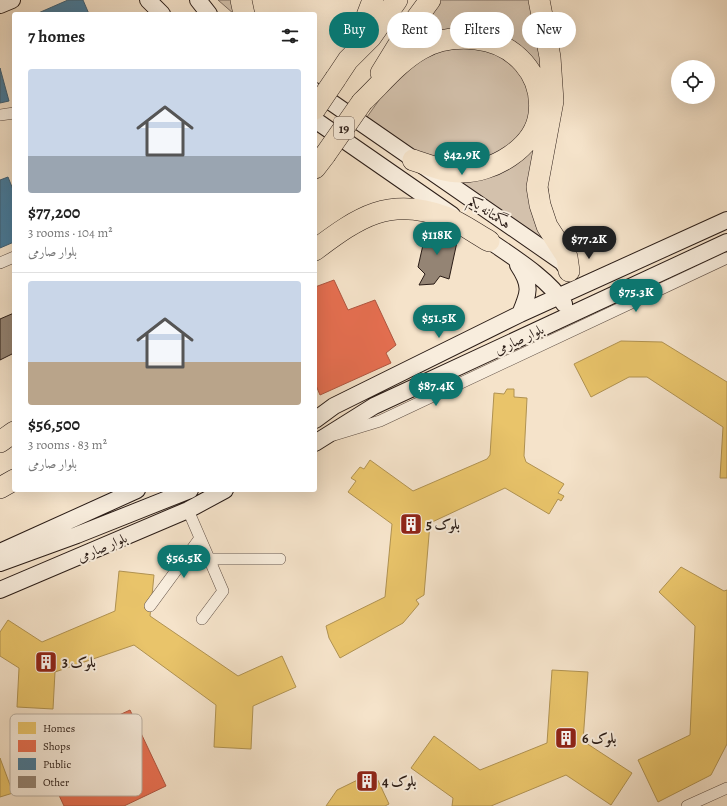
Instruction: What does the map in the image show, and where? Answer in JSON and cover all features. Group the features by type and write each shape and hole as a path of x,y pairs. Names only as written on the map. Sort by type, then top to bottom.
{"highway":[{"path":"241,0 244,12"},
{"path":"348,60 374,0"},
{"name":"19","path":"317,106 348,60 371,37 397,0"},
{"name":"19","path":"320,161 362,102 405,34 430,0"},
{"path":"539,0 550,57 553,101 538,188 540,205 547,226 567,257 573,278"},
{"path":"362,102 409,56 436,42 450,38 482,40 512,51 521,58 529,68 536,83 539,114 535,127 528,139 517,151 506,160 491,168 476,171 447,171 413,160"},
{"path":"317,249 349,225 370,215 397,208 413,208 446,217 488,240"},
{"path":"0,433 12,427"},
{"path":"0,442 12,433"},
{"path":"0,477 12,472"},
{"path":"0,488 12,481"}],"street":[{"path":"148,0 160,12"},
{"path":"198,0 207,12"},
{"name":"هگمتانه یکم","path":"317,92 562,262 591,305"},
{"path":"0,115 12,113"},
{"name":"هگمتانه یکم","path":"317,121 530,270 559,296 570,315"},
{"name":"بلوار صارمی","path":"317,419 334,406 559,296 573,278 606,274 727,220"},
{"name":"بلوار صارمی","path":"320,440 374,406 727,242"},
{"path":"0,263 12,258"},
{"path":"320,440 380,421 727,258"},
{"path":"514,259 528,284 528,296 520,314"},
{"path":"317,412 334,406"},
{"path":"0,552 133,492"},
{"name":"بلوار صارمی","path":"0,563 77,536 185,492"},
{"name":"بلوار صارمی","path":"0,590 188,510 221,492"},
{"path":"188,510 223,590 202,619"},
{"path":"150,606 200,538"},
{"path":"209,559 280,559"},
{"path":"687,806 727,788"}],"shaded area":[{"path":"218,0 231,0 234,12"},
{"path":"438,0 535,0 537,12 522,12 522,48 543,48 549,80 513,48 514,12 450,12 450,48 460,48 401,57 407,48 442,48 442,12 430,12"},
{"path":"454,48 485,48 515,61 534,105 519,142 484,164 427,159 367,117 399,72 426,53"},
{"path":"542,144 556,250 450,175 520,156"}],"building: Homes":[{"path":"621,341 662,342 727,382 727,478 720,478 723,427 647,377 629,377 591,397 574,364"},
{"name":"بلوک 5","path":"507,389 514,389 514,397 527,398 524,456 526,462 564,484 558,493 564,496 561,501 558,499 549,514 505,488 430,523 424,595 416,600 419,604 403,623 340,658 329,638 326,626 385,597 392,524 348,492 356,481 351,478 360,467 364,469 370,460 413,491 487,459 490,455 494,393 504,394"},
{"path":"681,567 724,591 727,590 727,744 711,775 658,802 638,760 690,735 695,626 659,592"},
{"name":"بلوک 3","path":"119,571 154,575 150,616 238,676 282,656 296,687 253,706 251,749 214,747 216,705 134,645 55,672 53,709 17,707 19,668 0,656 0,632 8,620 42,642 115,611"},
{"name":"بلوک 6","path":"552,670 588,672 583,741 632,773 611,805 566,775 491,806 452,806 453,798 411,768 434,736 480,770 547,743"},
{"path":"0,758 10,785 10,794 0,797"},
{"name":"بلوک 4","path":"374,772 389,804 385,806 326,806 337,790"}],"building: Shops":[{"path":"334,280 348,310 375,300 396,345 386,353 391,363 320,395 317,388 317,286"},
{"path":"130,710 132,714 121,714"},
{"path":"142,735 166,786 124,806 64,806 59,796 142,796"}],"building: Public":[{"path":"68,0 83,0 88,12 41,12"},
{"path":"0,68 9,101 0,103"},
{"path":"8,177 12,187 12,243 0,248 0,180"}],"building: Other":[{"path":"435,226 442,226 448,232 444,241 457,242 449,279 440,276 434,284 419,285 425,274 418,267 423,245 428,231"},
{"path":"12,314 12,354 0,360 0,319"}],"place":[{"name":"بلوک 5","path":"411,524"},
{"name":"بلوک 3","path":"46,662"},
{"name":"بلوک 6","path":"566,738"},
{"name":"بلوک 4","path":"367,781"}]}
